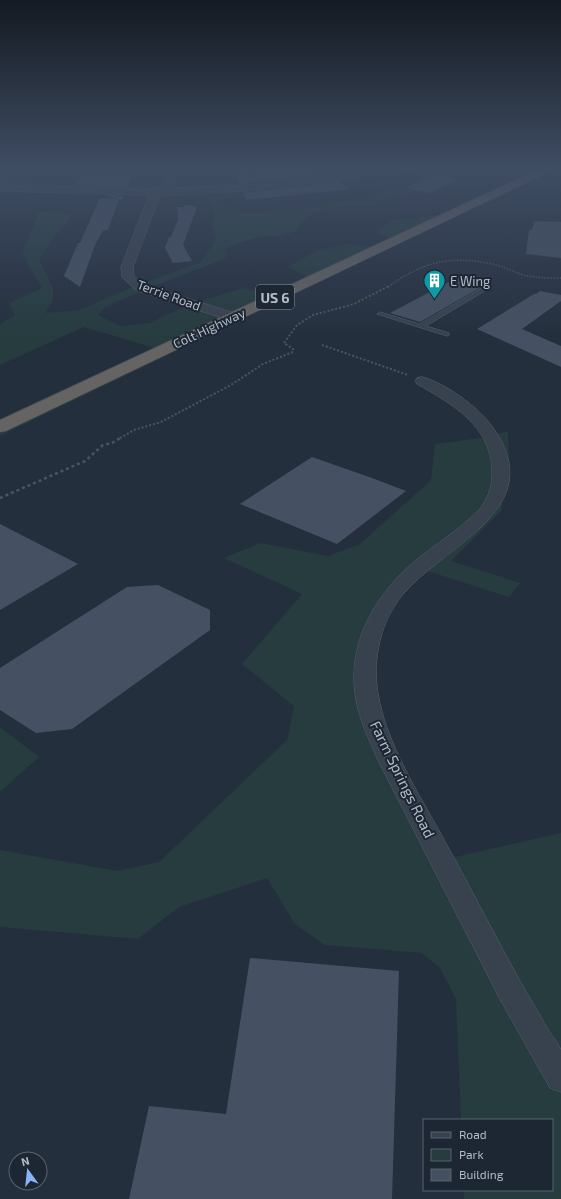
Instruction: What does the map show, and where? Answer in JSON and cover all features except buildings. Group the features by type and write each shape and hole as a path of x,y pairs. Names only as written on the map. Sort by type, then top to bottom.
{"highway":[{"name":"Colt Highway","path":"0,427 431,224"}],"street":[{"name":"Terrie Road","path":"144,224 128,267 128,277 132,282 146,289 232,317"},
{"name":"Farm Springs Road","path":"422,381 466,407 486,428 494,440 498,450 502,473 497,493 489,508 476,522 403,581 382,609 374,624 369,642 366,682 369,704 386,751 518,1006 561,1078"}],"lane":[{"path":"420,326 483,290"},
{"path":"380,314 447,334"}],"path":[{"path":"0,498 85,461 103,445 116,441 134,430 161,422 231,385 263,364 293,352 293,349 284,343 297,325 313,315 354,304 366,299 373,293 386,288 405,274 423,266 458,260 476,261 494,264 524,275 561,278"},
{"path":"322,345 422,381"}],"green space":[{"path":"34,224 65,224 39,260 53,288 53,301 45,313 79,310 137,285 201,262 216,240 213,224 300,224 297,231 281,236 258,237 226,248 227,258 146,289 105,307 98,315 120,326 149,323 191,304 243,288 276,296 311,279 288,267 316,251 346,244 381,247 395,240 376,232 387,224 440,224 0,436 0,427 161,350 84,327 0,365 0,324 15,315 9,303 42,288 22,253"},
{"path":"508,431 509,467 501,511 451,561 520,583 509,597 418,568 393,593 366,682 442,860 561,833 561,1199 464,1199 464,1191 553,1191 553,1119 461,1119 456,999 440,968 421,953 325,945 295,924 267,878 179,907 138,939 0,927 0,850 117,871 159,862 287,740 294,706 242,664 302,594 224,558 261,543 328,556 360,544 431,480 435,444 481,438"},
{"path":"0,727 39,757 0,792"}],"place":[{"name":"E Wing","path":"434,300"}]}
